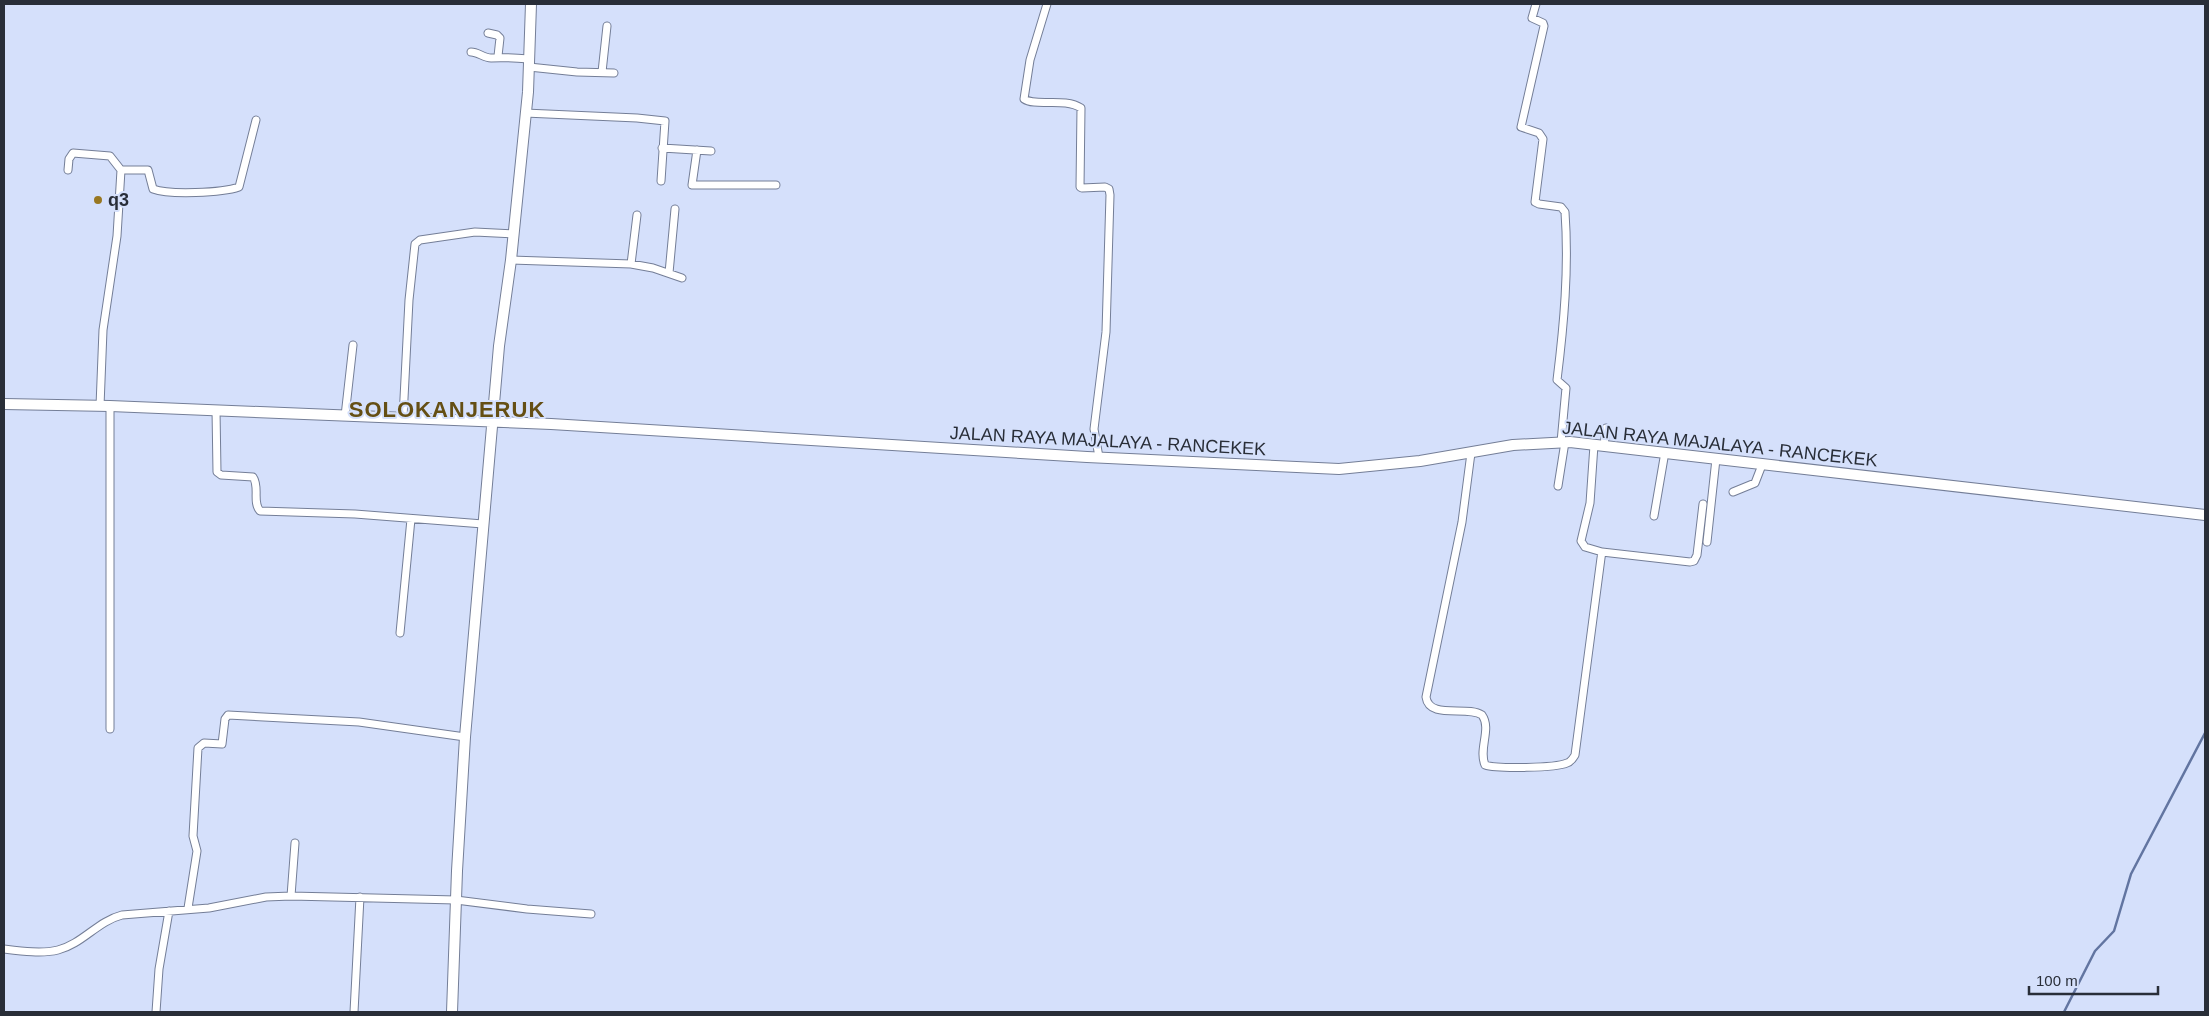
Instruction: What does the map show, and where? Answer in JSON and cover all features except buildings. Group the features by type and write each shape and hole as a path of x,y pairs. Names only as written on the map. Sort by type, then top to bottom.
{"main road":[{"path":"452,1012 465,737 499,346 511,260 525,113 531,4"},
{"name":"JALAN RAYA MAJALAYA - RANCEKEK","path":"4,404 105,406 492,421 1098,457 1339,468 1382,466 1513,445 1563,442 1665,452 1762,465 2205,515"}],"street":[{"path":"1047,4 1030,60 1024,99 1029,102 1067,103 1081,108 1080,186 1082,188 1105,187 1109,189 1110,195 1106,332 1094,429 1098,457"},
{"path":"1536,4 1532,18 1544,23 1544,26 1521,127 1539,133 1543,139 1535,202 1561,206 1565,212 1567,263 1563,332 1557,380 1566,388 1558,486"},
{"path":"602,72 607,26"},
{"path":"488,33 496,34 500,38 498,56"},
{"path":"471,52 479,53 489,58 498,56 577,72 614,73"},
{"path":"525,113 665,121 661,181"},
{"path":"121,170 148,170 152,189 166,193 223,191 238,188 256,120"},
{"path":"662,148 711,151"},
{"path":"697,150 692,185 776,185"},
{"path":"68,170 69,159 73,153 110,156 121,170 117,236 102,341 105,406 110,729"},
{"path":"669,273 675,209"},
{"path":"631,264 636,215"},
{"path":"403,418 409,300 415,244 420,240 475,232 513,234"},
{"path":"511,260 631,264 653,268 682,278"},
{"path":"345,416 353,346"},
{"path":"216,410 217,472 221,475 253,478 256,482 256,506 260,511 355,514 483,524"},
{"path":"1606,428 1599,445 1590,502 1581,541 1585,547 1602,552 1690,562 1697,555 1703,504"},
{"path":"1654,516 1665,452"},
{"path":"1471,453 1462,522 1426,697 1427,702 1433,709 1472,710 1482,715 1486,722 1483,758 1485,765 1554,766 1567,764 1575,755 1602,552"},
{"path":"1708,542 1716,459"},
{"path":"1733,492 1755,483 1762,465"},
{"path":"400,633 411,519"},
{"path":"188,908 197,851 193,836 198,748 204,743 220,745 223,743 225,719 228,715 359,722 465,737"},
{"path":"291,896 294,843"},
{"path":"4,949 47,952 59,950 112,917 223,906 266,897 456,900 527,909 591,914"},
{"path":"354,1012 360,897"},
{"path":"156,1012 159,969 169,911"}],"waterway":[{"path":"2064,1012 2095,951 2114,931 2131,874 2205,733"}],"place":[{"name":"q3","path":"98,200"}],"district":[{"name":"SOLOKANJERUK","path":"447,409"}]}
